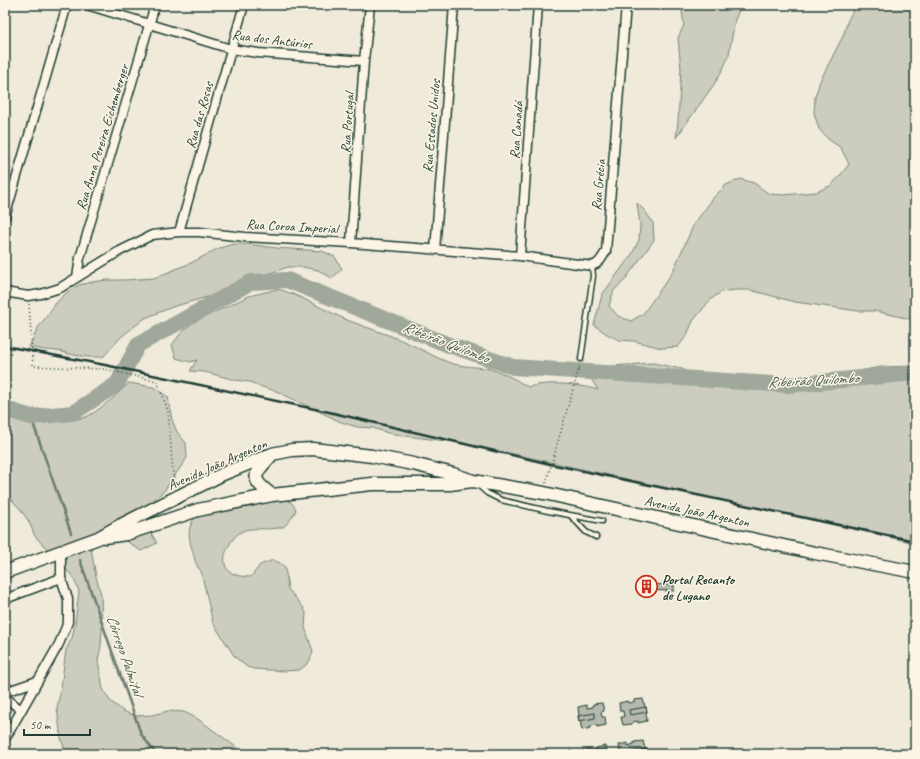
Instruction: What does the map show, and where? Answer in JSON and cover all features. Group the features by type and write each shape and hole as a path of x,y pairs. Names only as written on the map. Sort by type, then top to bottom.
{"main road":[{"name":"Avenida João Argenton","path":"5,572 98,538 223,474 272,454 292,450 313,449 372,456 453,474 474,481 544,493 815,552 915,572"},
{"path":"272,454 258,470 256,476 257,482 272,495"},
{"name":"Avenida João Argenton","path":"98,538 126,534 198,510 272,495 372,484 450,484 474,481"}],"street":[{"path":"5,217 66,5"},
{"name":"Rua dos Antúrios","path":"87,5 231,49 258,53 364,61"},
{"name":"Rua Anna Pereira Eichemberger","path":"77,277 80,258 155,5"},
{"name":"Rua das Rosas","path":"179,232 244,5"},
{"name":"Rua Portugal","path":"351,243 364,61 370,5"},
{"name":"Rua Estados Unidos","path":"434,250 454,5"},
{"name":"Rua Canadá","path":"520,256 538,5"},
{"name":"Rua Grécia","path":"592,266 597,264 602,259 606,251 626,5"},
{"name":"Rua Coroa Imperial","path":"5,292 28,296 42,294 60,288 118,252 152,235 179,232 199,232 245,237 351,243 520,256 592,266"},
{"path":"5,739 59,644 68,622 68,599 61,578 71,548"},
{"path":"5,599 61,578"},
{"path":"5,692 37,681"},
{"path":"5,697 21,710"}],"lane":[{"path":"581,359 593,276 592,266"},
{"path":"474,481 486,493 501,500 570,516 602,521"},
{"path":"570,516 586,532 596,537"}],"path":[{"path":"28,296 33,366 104,369 157,381 168,411 176,498"},
{"path":"544,493 550,464 581,359"}],"shaded area":[{"path":"681,5 741,5 735,20 729,54 724,67 715,83 676,138 681,69 678,38 684,25"},
{"path":"856,5 915,5 915,319 875,311 858,311 795,302 750,290 735,290 721,292 710,300 693,321 687,335 678,347 662,348 634,341 619,340 594,325 602,295 632,254 639,240 640,225 637,203 645,211 653,223 654,240 624,281 614,290 609,306 618,316 631,321 643,314 672,273 694,224 714,197 726,185 740,179 754,183 769,194 784,195 816,192 830,186 840,176 849,164 841,148 828,139 819,129 814,113 815,97 820,81 843,36 848,20"},
{"path":"233,244 322,251 335,257 342,269 332,278 318,270 303,267 288,267 245,282 215,295 175,306 145,318 121,337 103,357 73,355 59,351 29,347 38,328 56,303 66,293 79,285 108,280 154,278 193,262 217,249"},
{"path":"278,289 304,299 347,320 407,342 450,363 496,371 513,378 528,387 546,384 563,384 598,390 590,377 593,371 600,367 653,363 682,369 703,380 734,383 808,380 881,367 915,366 915,543 505,452 503,454 454,442 388,433 373,428 357,427 341,422 276,391 250,382 235,380 205,372 190,371 197,360 190,362 176,358 172,345 181,333 192,323 249,296"},
{"path":"129,383 153,387 168,397 172,420 177,432 186,443 187,458 164,491 141,511 148,528 157,543 141,551 115,533 99,533 91,548 96,577 101,594 102,627 101,646 98,660 103,689 110,701 123,711 135,716 152,715 168,711 184,712 198,719 236,747 239,754 66,754 61,738 57,708 66,650 72,638 75,624 79,591 73,577 64,567 57,555 44,546 35,536 29,522 5,489 5,411 48,420 72,420 82,418 101,408"},
{"path":"280,498 294,505 296,510 287,524 279,528 242,531 231,542 225,555 225,560 226,567 230,572 251,577 260,565 273,560 285,567 288,589 306,613 305,627 313,651 310,660 305,666 299,670 285,671 254,669 247,667 235,657 213,623 201,571 195,560 189,534 191,525 196,516"}],"building":[{"path":"639,584 674,585 674,591 639,590"},
{"name":"Portal Recanto de Lugano","path":"639,584 655,585 654,591 639,590"},
{"path":"643,699 647,712 647,721 638,723 638,721 632,722 632,724 623,725 621,717 624,717 623,711 620,711 619,703 628,701 628,703 634,702 634,700"},
{"path":"602,703 604,711 601,712 602,717 605,717 606,725 597,727 597,725 591,726 591,728 582,730 578,716 578,707 587,705 587,708 593,707 593,704"},
{"path":"646,707 647,712 630,715 629,710"},
{"path":"595,713 595,718 579,721 578,716"},
{"path":"643,741 647,754 620,753 619,745 628,743 628,746 634,744 634,742"},
{"path":"605,746 606,754 581,754 581,751 590,749 590,751 596,750 596,748"},
{"path":"646,749 647,754 630,754 630,752"}],"waterway":[{"name":"Ribeirão Quilombo","path":"5,409 31,417 73,413 117,384 138,345 251,282 287,280 449,345 513,367 788,385 915,373"},
{"name":"Córrego Palmital","path":"31,417 71,533"},
{"name":"Córrego Palmital","path":"80,560 141,734 156,754"}],"railway":[{"path":"5,346 105,365 329,412 550,464 915,541"}],"place":[{"name":"Portal Recanto de Lugano","path":"647,587"}]}
